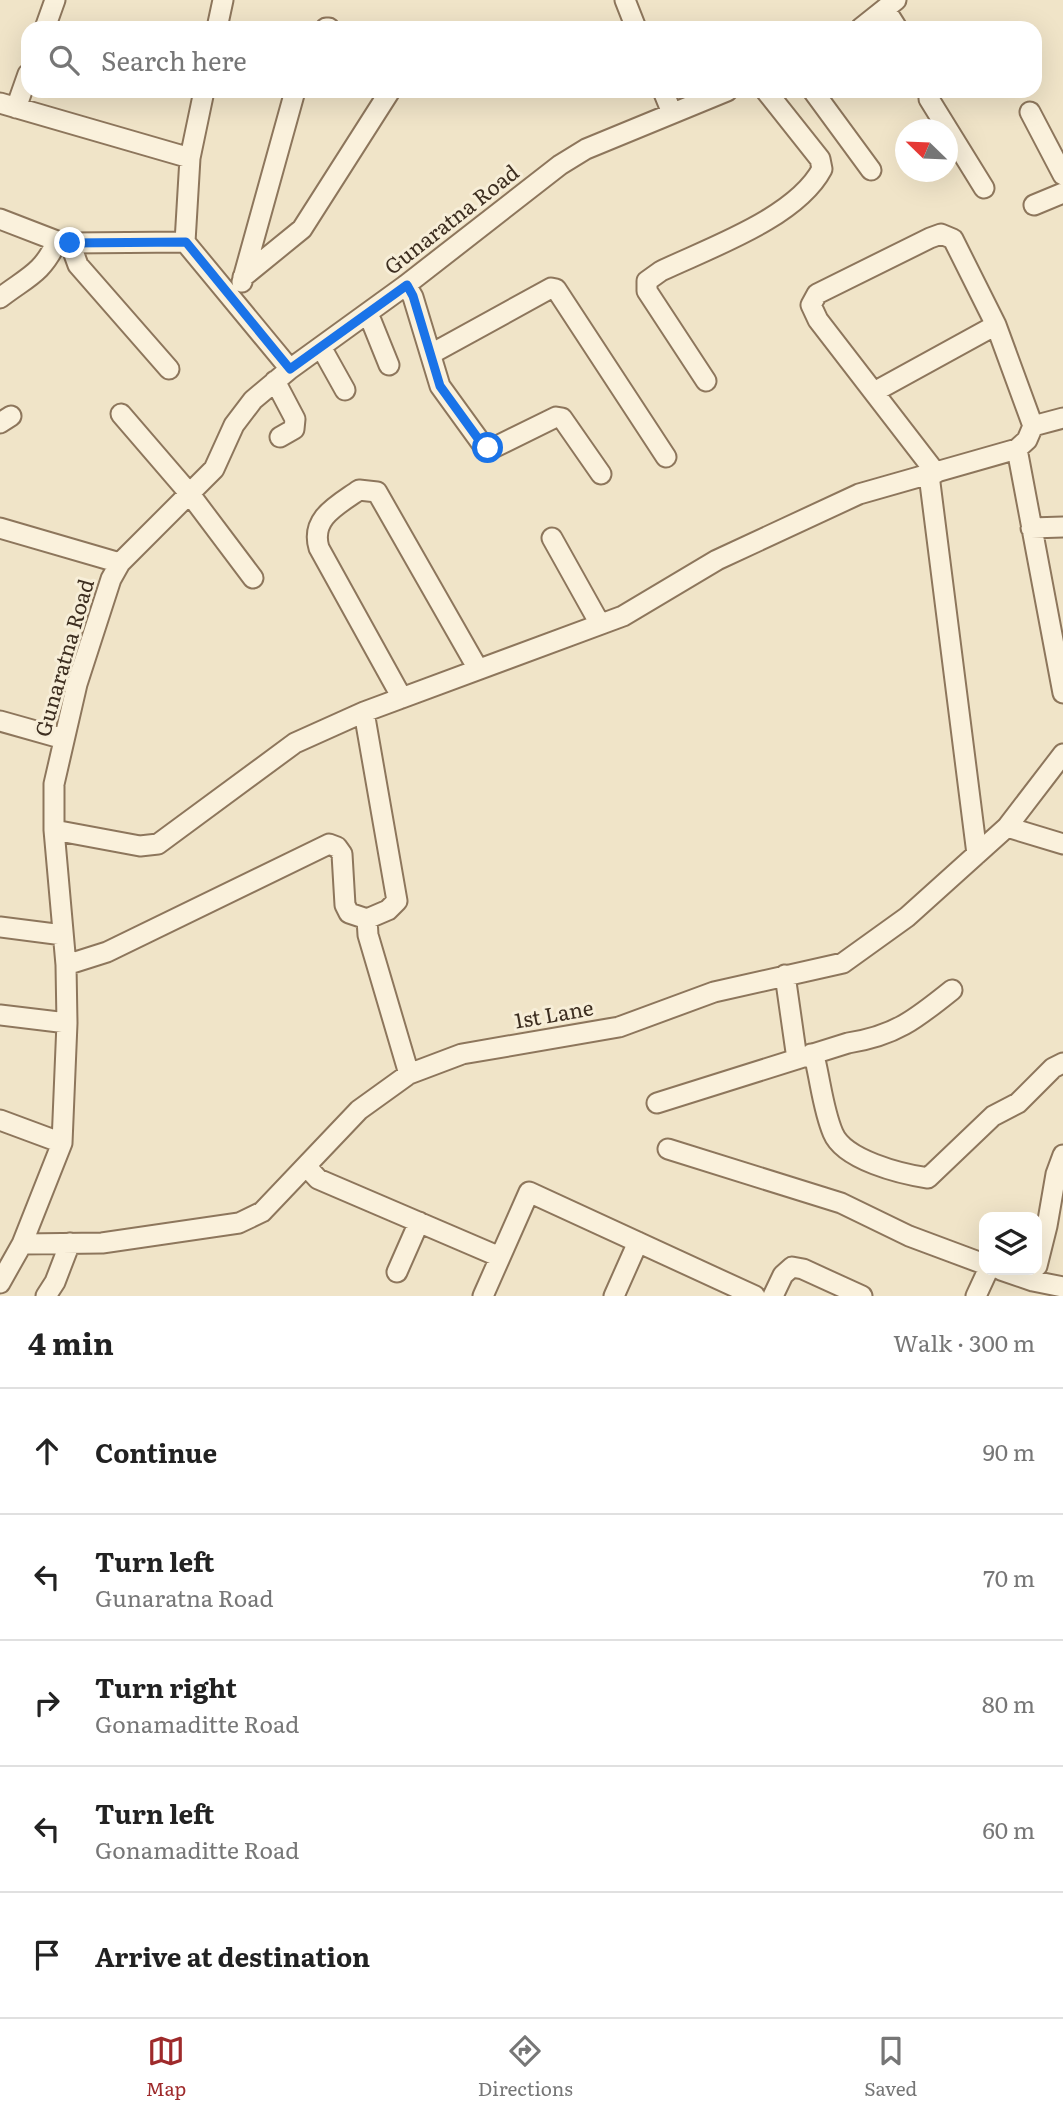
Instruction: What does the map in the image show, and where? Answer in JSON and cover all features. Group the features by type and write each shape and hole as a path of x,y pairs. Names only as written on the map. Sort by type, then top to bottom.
{"street":[{"path":"48,21 55,0"},
{"path":"218,21 223,0"},
{"path":"625,0 633,21"},
{"path":"870,21 890,5"},
{"path":"21,85 8,106 190,158"},
{"path":"203,98 190,158 186,242 290,369"},
{"path":"236,302 293,98"},
{"path":"243,277 302,229 386,98"},
{"path":"666,98 672,113"},
{"name":"Gunaratna Road","path":"0,1283 22,1244 62,1143 67,1023 66,965 54,830 54,784 77,684 111,579 120,563 214,469 234,425 253,400 290,369 407,285 560,165 586,149 710,98"},
{"path":"706,381 647,290 647,281 661,271 776,216 817,180 822,169 820,159 772,98"},
{"path":"818,98 870,170"},
{"path":"929,98 984,188"},
{"path":"1030,112 1063,175"},
{"path":"1034,205 1063,193"},
{"path":"0,219 64,242 186,242"},
{"path":"54,830 141,846 158,844 295,743 364,712 623,616 717,560 859,494 932,474 1017,449 1027,440 1033,426 996,325 953,239 941,234 817,294 811,305 818,320 874,392 932,474 977,854"},
{"path":"0,298 31,277 64,242"},
{"path":"64,242 78,265 169,369"},
{"path":"407,285 413,296 440,386 482,444 493,449 556,416 562,418 601,474"},
{"path":"431,354 551,288 556,289 666,457"},
{"path":"368,313 389,365"},
{"path":"874,392 996,325"},
{"path":"321,346 345,390"},
{"path":"275,382 295,419 294,429 280,437"},
{"path":"121,414 189,493 253,578"},
{"path":"1033,426 1063,418"},
{"path":"1017,449 1031,528 1056,629 1063,693"},
{"path":"402,698 316,538 317,528 330,510 359,490 377,492 478,669"},
{"path":"0,527 120,563"},
{"path":"1031,528 1063,527"},
{"path":"552,538 600,624"},
{"path":"66,965 107,952 329,844 342,853 345,905 349,912 367,919 388,910 397,901 364,712"},
{"path":"0,721 64,738"},
{"name":"1st Lane","path":"22,1244 102,1242 239,1223 262,1212 359,1110 409,1074 462,1054 620,1027 714,992 843,962 907,918 1007,827 1063,754"},
{"path":"1007,827 1063,844"},
{"path":"367,919 368,935 409,1074"},
{"path":"0,927 63,935"},
{"path":"785,975 804,1057 816,1065 833,1135 847,1150 873,1164 928,1178 993,1116 1018,1103 1053,1068 1063,1063"},
{"path":"657,1103 848,1043 885,1035 912,1022 952,990"},
{"path":"0,1015 67,1023"},
{"path":"0,1120 62,1143"},
{"path":"667,1149 841,1203 909,1236 979,1262"},
{"path":"1042,1245 1056,1174 1063,1155"},
{"path":"306,1166 318,1178 500,1257"},
{"path":"483,1296 529,1192 755,1296"},
{"path":"397,1272 419,1222"},
{"path":"614,1296 638,1242"},
{"path":"47,1296 70,1243"},
{"path":"773,1296 783,1275 792,1267 803,1269 862,1296"},
{"path":"976,1296 986,1275"},
{"path":"1041,1275 1063,1287"}],"route":[{"path":"70,243 186,242 290,369 407,285 413,296 440,386 482,444 488,448"}]}
